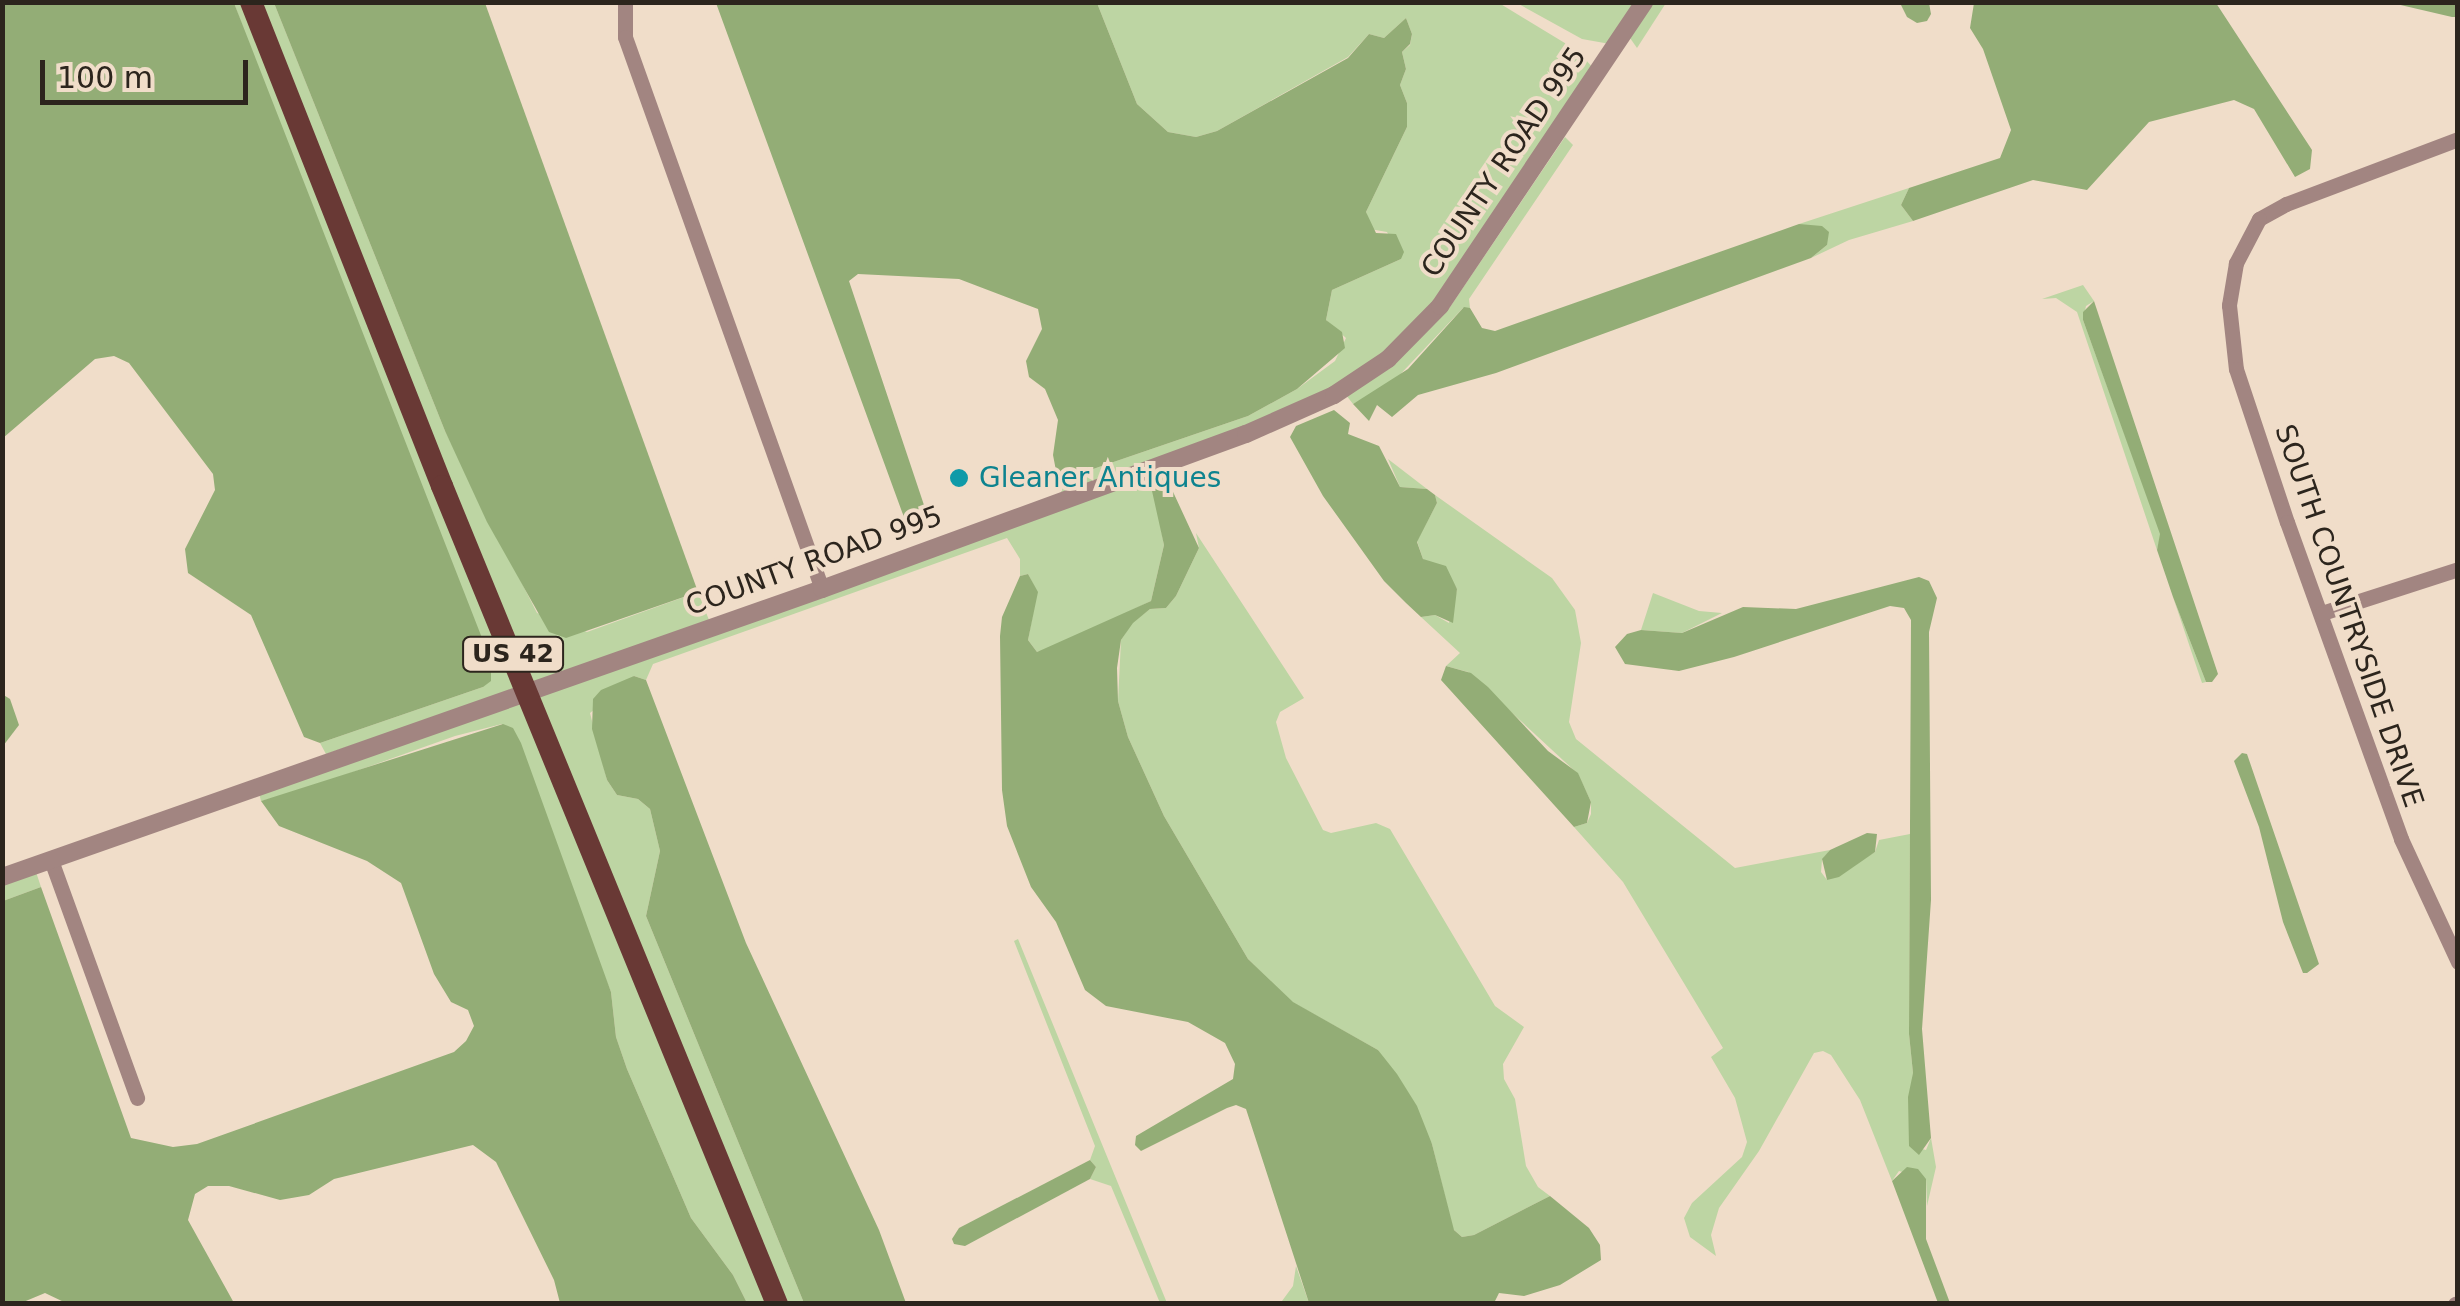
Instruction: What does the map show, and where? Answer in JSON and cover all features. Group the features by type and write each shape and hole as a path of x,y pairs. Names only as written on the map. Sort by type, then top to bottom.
{"main road":[{"name":"US 42","path":"252,2 337,226 777,1304"}],"street":[{"path":"625,2 625,37 822,589"},
{"name":"COUNTY ROAD 995","path":"2,877 822,589 1309,408 1374,369 1414,335 1461,279 1644,2"},
{"name":"SOUTH COUNTRYSIDE DRIVE","path":"2458,139 2276,208 2252,226 2232,278 2230,320 2236,369 2401,839 2452,935 2458,962"},
{"path":"2322,614 2458,569"},
{"path":"50,860 138,1098"}],"green space":[{"path":"3,2 234,3 491,661 491,681 483,687 320,743 304,737 251,615 188,573 185,549 215,490 213,474 129,363 114,356 95,359 3,438"},
{"path":"234,3 244,3 520,688 326,754 320,743 483,687"},
{"path":"260,3 274,3 445,431 537,613 587,632 698,592 709,620 534,682 469,532"},
{"path":"274,3 485,3 698,592 566,638 549,632 487,522 445,431"},
{"path":"716,3 1097,3 1137,104 1168,132 1196,137 1217,131 1348,58 1369,34 1384,38 1406,18 1412,34 1410,44 1402,52 1406,69 1400,85 1407,103 1407,127 1366,212 1376,233 1396,234 1404,252 1401,259 1332,290 1326,320 1342,332 1345,348 1297,389 1248,416 1058,481 1053,455 1058,420 1045,389 1029,377 1026,361 1042,329 1038,309 959,279 858,274 849,281 931,526 909,531"},
{"path":"1097,3 1499,3 1578,51 1593,68 1423,316 1373,361 1333,387 1268,417 1062,494 1058,481 1248,416 1297,389 1335,361 1346,338 1326,320 1332,290 1401,259 1387,232 1370,229 1366,212 1407,127 1407,103 1400,85 1406,69 1402,52 1410,45 1412,34 1406,18 1384,38 1369,34 1348,57 1217,131 1196,137 1168,132 1137,104"},
{"path":"1517,3 1637,3 1610,44 1582,39"},
{"path":"1653,3 1666,3 1637,48 1630,38"},
{"path":"1900,3 1929,3 1931,14 1927,21 1917,23 1907,17"},
{"path":"1974,3 2216,3 2312,150 2310,169 2295,177 2254,109 2234,100 2149,122 2087,190 2033,180 1913,221 1901,205 1909,188 2000,158 2011,130 1983,49 1970,28"},
{"path":"2392,3 2457,3 2457,17 2452,17"},
{"path":"1565,137 1573,145 1469,299 1470,308 1463,308 1393,382 1353,404 1346,395 1409,349 1450,307"},
{"path":"1909,188 1901,205 1913,221 1849,240 1811,258 1827,245 1799,224"},
{"path":"1799,224 1822,226 1829,232 1827,245 1811,258 1496,373 1418,395 1392,417 1377,405 1369,421 1353,404 1408,369 1464,307 1470,308 1482,328 1495,331"},
{"path":"2083,285 2094,301 2086,306 2083,320 2161,534 2157,550 2077,312 2056,298 2042,299"},
{"path":"2094,301 2218,674 2212,682 2206,682 2173,597 2157,550 2160,534 2083,320 2083,312"},
{"path":"1334,410 1350,423 1348,434 1379,446 1400,487 1427,489 1435,495 1437,503 1417,542 1423,559 1446,566 1457,589 1453,623 1435,615 1421,617 1384,581 1323,496 1290,437 1296,426"},
{"path":"1388,459 1427,489 1400,487"},
{"path":"1163,473 1168,481 1153,486 1164,545 1151,601 1053,648 1037,652 1028,640 1037,592 1028,574 1020,576 1020,559 1007,538 653,664 646,680 634,676 590,713 607,780 617,795 638,799 650,809 660,851 646,916 804,1303 779,1303 539,697"},
{"path":"1168,481 1199,548 1166,608 1150,609 1121,640 1117,668 1118,701 1128,737 1164,816 1248,959 1293,1002 1378,1050 1397,1074 1417,1106 1432,1144 1454,1230 1462,1237 1474,1235 1550,1196 1589,1228 1600,1245 1601,1260 1560,1285 1524,1296 1499,1293 1494,1303 1309,1303 1246,1109 1236,1105 1227,1108 1141,1151 1135,1145 1136,1136 1233,1079 1235,1064 1225,1043 1188,1022 1106,1006 1085,990 1056,922 1031,887 1007,826 1002,790 1000,636 1002,617 1020,576 1028,574 1038,592 1028,640 1037,652 1151,601 1164,545 1152,486"},
{"path":"1435,495 1552,578 1575,610 1581,643 1569,722 1576,739 1735,868 1830,850 1822,860 1821,872 1827,880 1875,852 1879,840 1910,834 1909,1034 1913,1073 1909,1146 1926,1150 1931,1138 1936,1167 1927,1206 1926,1179 1899,1171 1892,1181 1860,1100 1831,1055 1823,1051 1814,1053 1759,1151 1719,1208 1711,1235 1716,1256 1690,1237 1684,1218 1692,1203 1742,1157 1747,1142 1735,1098 1711,1057 1723,1048 1623,882 1574,827 1587,823 1591,814 1591,802 1578,774 1468,672 1446,666 1460,653 1421,617 1435,615 1449,623 1457,589 1451,579 1423,559 1417,541 1437,503"},
{"path":"1196,533 1304,698 1280,712 1276,722 1286,758 1323,830 1331,833 1376,823 1390,829 1495,1006 1524,1027 1503,1064 1504,1079 1515,1099 1526,1166 1538,1187 1550,1196 1474,1235 1462,1237 1453,1229 1432,1144 1378,1050 1292,1002 1248,959 1164,816 1128,737 1118,701 1121,640 1132,623 1150,609 1166,608 1176,596 1199,548"},
{"path":"1919,577 1929,581 1937,598 1929,632 1931,900 1922,1029 1931,1138 1919,1155 1909,1146 1908,1097 1913,1073 1909,1034 1911,620 1904,608 1890,606 1679,671 1625,664 1615,647 1627,634 1641,630 1682,633 1743,607 1796,609"},
{"path":"1653,593 1699,611 1722,613 1682,633 1641,630"},
{"path":"2173,597 2206,682 2202,683"},
{"path":"1446,666 1471,673 1548,751 1578,773 1591,802 1587,823 1574,827 1441,680"},
{"path":"634,676 646,680 746,943 879,1230 906,1303 804,1303 646,916 660,851 650,809 638,799 617,795 607,780 592,729 593,699 601,690"},
{"path":"2,694 10,699 19,725 3,746"},
{"path":"526,701 775,1303 747,1303 733,1275 691,1218 627,1069 616,1037 611,992 502,724 261,801 259,793"},
{"path":"503,724 513,728 521,743 611,992 616,1037 627,1069 691,1218 733,1275 747,1303 560,1303 554,1280 496,1162 473,1145 334,1179 309,1195 280,1200 229,1186 208,1186 195,1194 188,1220 234,1303 66,1303 45,1293 21,1303 3,1303 3,901 41,887 131,1138 173,1147 197,1144 454,1052 466,1041 474,1026 468,1010 451,1002 434,974 401,883 367,861 279,826 261,801"},
{"path":"2242,753 2247,754 2319,964 2307,973 2303,973 2283,922 2259,827 2234,761"},
{"path":"1867,833 1877,834 1875,852 1839,877 1827,880 1822,859 1830,850"},
{"path":"36,872 41,887 3,901 3,884"},
{"path":"1018,939 1167,1303 1160,1303 1111,1186 1090,1179 1096,1167 1090,1160 1095,1146 1014,941"},
{"path":"1090,1160 1096,1167 1090,1179 965,1246 954,1244 952,1239 959,1228"},
{"path":"1907,1167 1918,1169 1926,1179 1926,1239 1950,1303 1938,1303 1892,1181"},
{"path":"1296,1266 1309,1303 1273,1303 1282,1301 1293,1286"}],"place":[{"name":"Gleaner Antiques","path":"959,478"}]}
